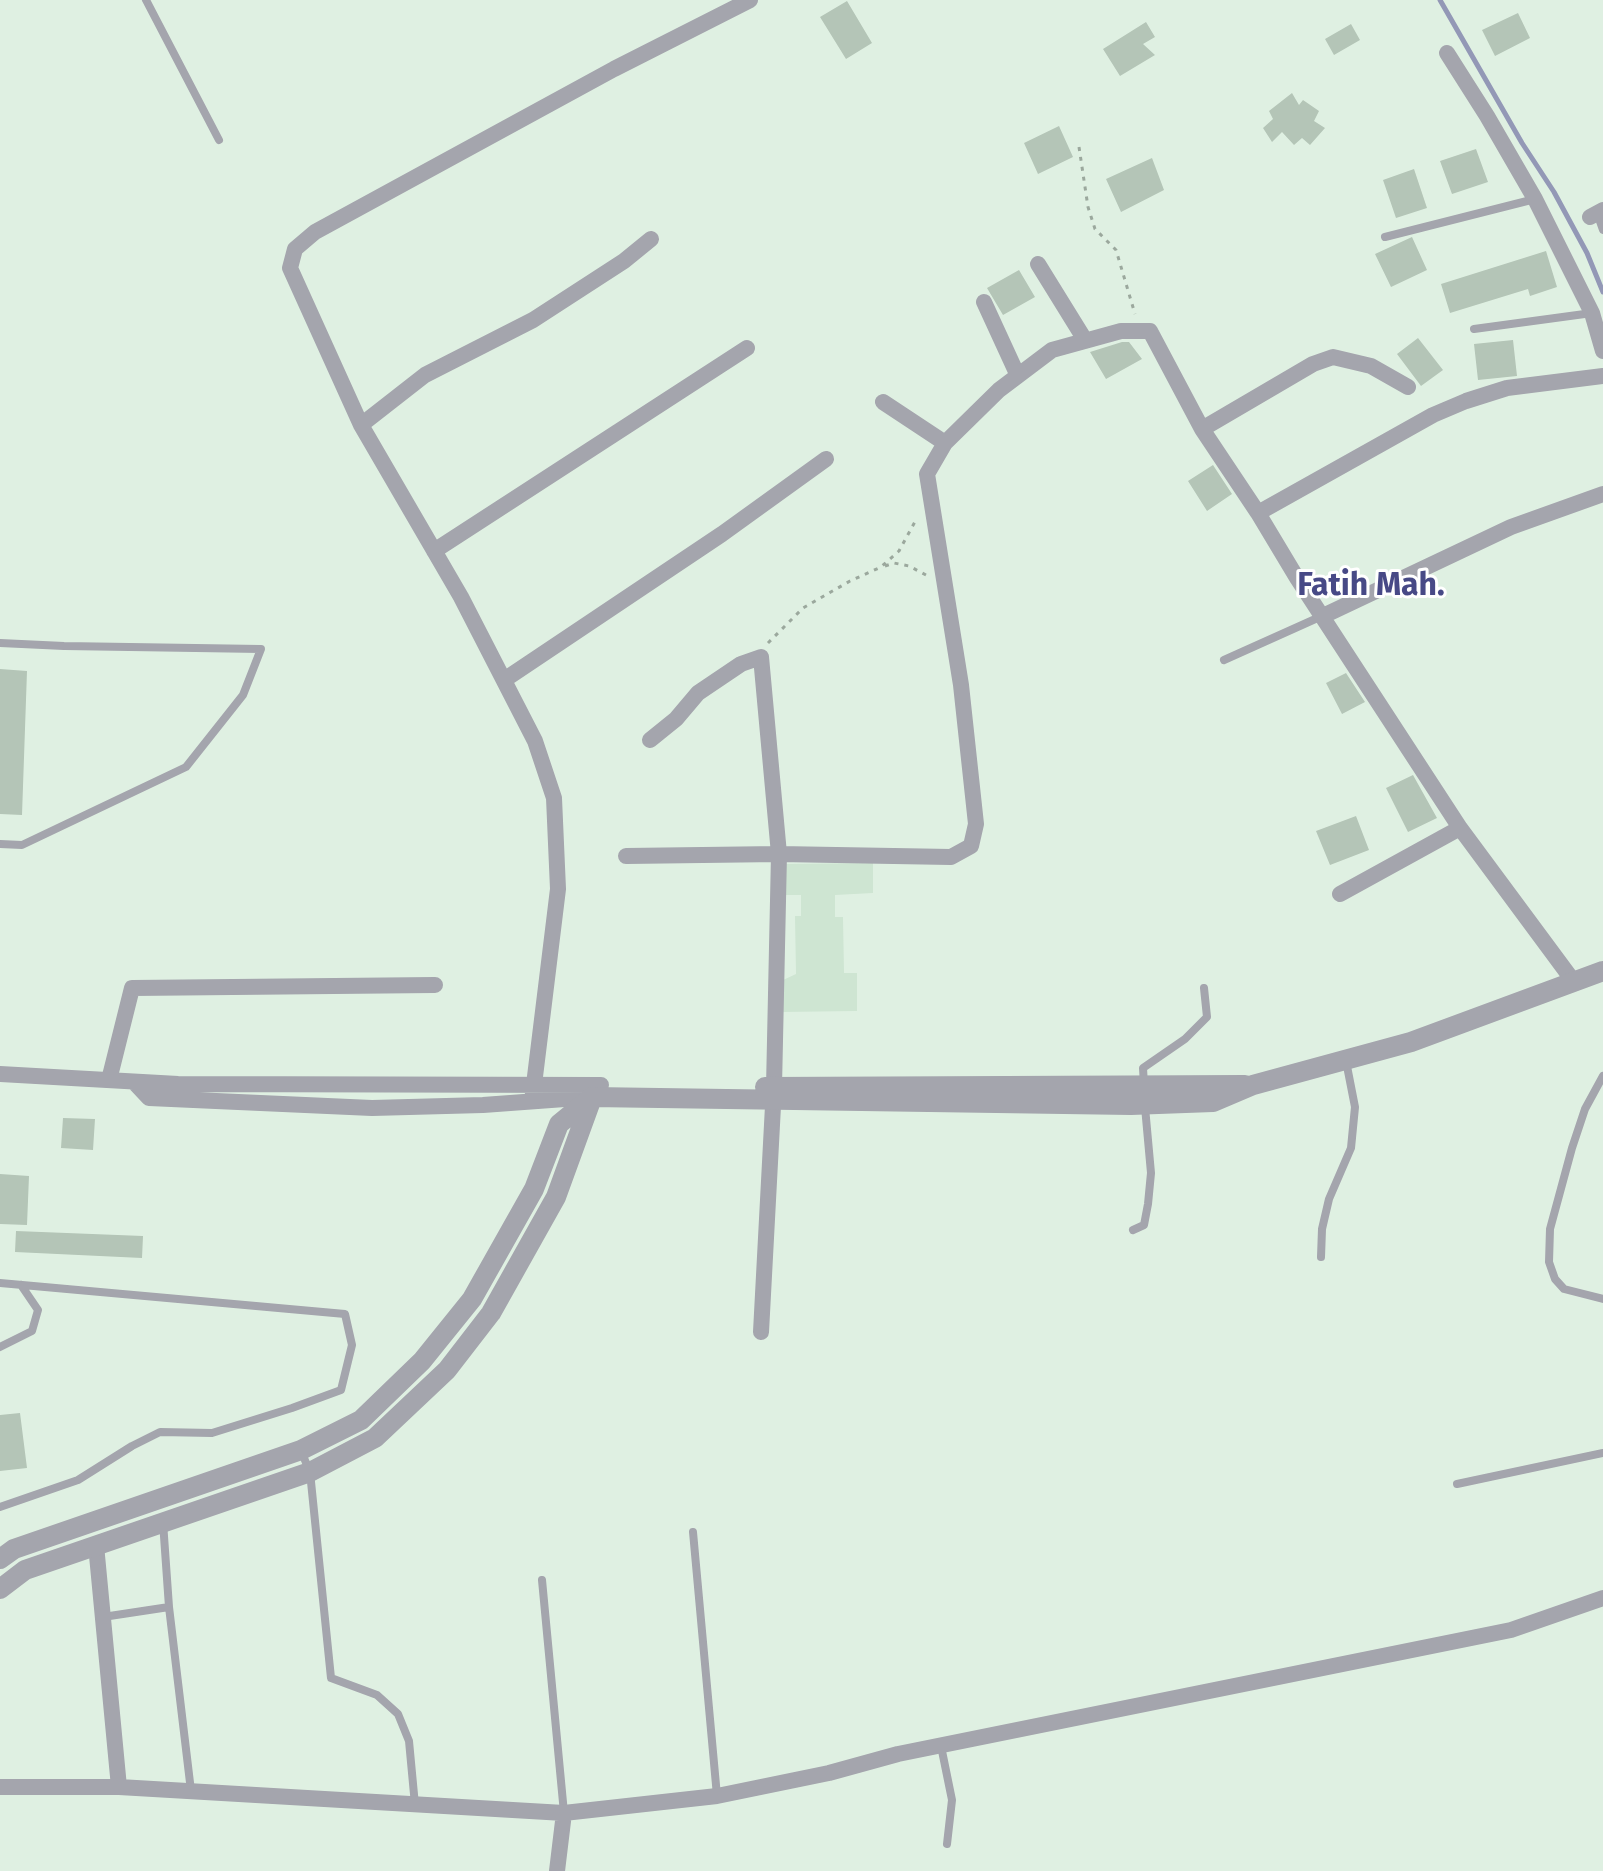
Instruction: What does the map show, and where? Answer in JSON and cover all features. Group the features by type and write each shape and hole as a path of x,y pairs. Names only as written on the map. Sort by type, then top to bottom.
{"street":[{"path":"533,1093 558,889 554,798 535,741 434,551 361,425 290,268 295,249 315,232 614,69 750,0"},
{"path":"1447,53 1556,236 1592,313 1603,351"},
{"path":"361,425 425,375 533,320 624,261 651,239"},
{"path":"1038,264 1085,340"},
{"path":"984,302 1018,376"},
{"path":"626,856 779,854 951,857 971,846 976,824 961,685 927,474 945,443 999,390 1052,350 1121,331 1150,331 1202,429 1297,578 1460,828 1574,982"},
{"path":"434,551 747,348"},
{"path":"1202,429 1313,364 1333,357 1371,366 1408,387"},
{"path":"1258,513 1433,415 1466,401 1507,388 1603,376"},
{"path":"883,402 945,443"},
{"path":"504,680 722,534 826,459"},
{"path":"1323,616 1511,527 1603,494"},
{"path":"650,740 676,719 698,693 741,664 761,657 779,854 774,1093 761,1332"},
{"path":"1340,894 1460,828"},
{"path":"0,1074 134,1082 149,1098 372,1108 483,1105 533,1093 596,1091 1144,1094 1213,1102 1253,1085 1411,1042 1603,971"},
{"path":"109,1080 132,988 435,985"},
{"path":"0,1559 14,1549 301,1450 361,1420 422,1361 472,1299 534,1189 559,1124 596,1091"},
{"path":"0,1589 25,1570 310,1472 375,1438 447,1370 491,1313 556,1197 596,1091"},
{"path":"96,1545 119,1787"},
{"path":"0,1787 119,1787 564,1813 717,1796 941,1746 1511,1630 1603,1598"},
{"path":"557,1871 564,1813"}],"lane":[{"path":"146,0 219,140"},
{"path":"1385,237 1535,199"},
{"path":"1474,329 1592,313"},
{"path":"1224,660 1323,616"},
{"path":"0,643 261,649 243,695 186,767 22,845 0,844"},
{"path":"1133,1230 1144,1225 1151,1173 1143,1068 1185,1039 1207,1017 1204,988"},
{"path":"1321,1257 1322,1229 1329,1199 1351,1148 1355,1107 1346,1061"},
{"path":"1603,1076 1585,1109 1572,1148 1550,1229 1549,1262 1555,1279 1564,1289 1603,1299"},
{"path":"0,1283 345,1314 352,1345 341,1390 212,1433 160,1432 78,1480 0,1507"},
{"path":"0,1347 32,1331 38,1310 21,1285"},
{"path":"301,1450 310,1472 331,1678 377,1695 398,1714 409,1741 415,1805"},
{"path":"1457,1484 1603,1453"},
{"path":"163,1521 169,1607 191,1791"},
{"path":"693,1532 717,1796"},
{"path":"542,1580 564,1813"},
{"path":"103,1617 169,1607"},
{"path":"941,1746 952,1800 947,1844"}],"path":[{"path":"1079,147 1088,207 1095,229 1116,250 1140,331"},
{"path":"881,567 899,551 930,496"},
{"path":"761,657 771,638 803,608 881,567 894,563 925,573 947,598"}],"shaded area":[{"path":"873,863 873,893 835,895 835,917 843,917 844,973 857,973 857,1011 781,1012 781,981 796,974 795,916 801,916 801,895 780,895 780,864"}],"building":[{"path":"847,1 872,43 846,59 820,17"},
{"path":"1518,13 1530,38 1495,56 1482,30"},
{"path":"1146,22 1155,37 1143,44 1155,55 1120,76 1103,49"},
{"path":"1351,24 1360,40 1334,55 1325,39"},
{"path":"1292,93 1299,105 1303,100 1319,111 1314,121 1325,128 1310,145 1302,138 1294,145 1282,132 1272,142 1263,128 1273,119 1269,111"},
{"path":"1059,126 1073,157 1038,174 1024,143"},
{"path":"1476,149 1488,182 1452,194 1440,161"},
{"path":"1152,158 1164,190 1121,212 1106,179"},
{"path":"1414,169 1427,208 1396,218 1383,180"},
{"path":"1412,237 1427,270 1391,287 1375,254"},
{"path":"1546,251 1557,287 1530,296 1528,289 1450,313 1441,284"},
{"path":"1019,270 1035,297 1003,315 987,288"},
{"path":"1418,338 1443,370 1421,386 1397,354"},
{"path":"1513,340 1517,376 1478,380 1474,344"},
{"path":"1129,342 1142,359 1106,379 1090,352"},
{"path":"1213,465 1232,494 1207,511 1188,481"},
{"path":"0,669 27,671 22,815 0,814"},
{"path":"1346,673 1365,702 1342,714 1326,683"},
{"path":"1413,775 1437,818 1408,832 1386,788"},
{"path":"1356,816 1369,850 1330,865 1316,831"},
{"path":"63,1118 95,1119 93,1150 61,1148"},
{"path":"0,1174 29,1176 27,1225 0,1224"},
{"path":"16,1231 143,1236 142,1258 15,1252"},
{"path":"20,1413 27,1468 0,1471 0,1415"}],"waterway":[{"path":"1440,0 1522,143 1554,192 1587,253 1603,292"}],"district":[{"name":"Fatih Mah.","path":"1371,586"}]}
